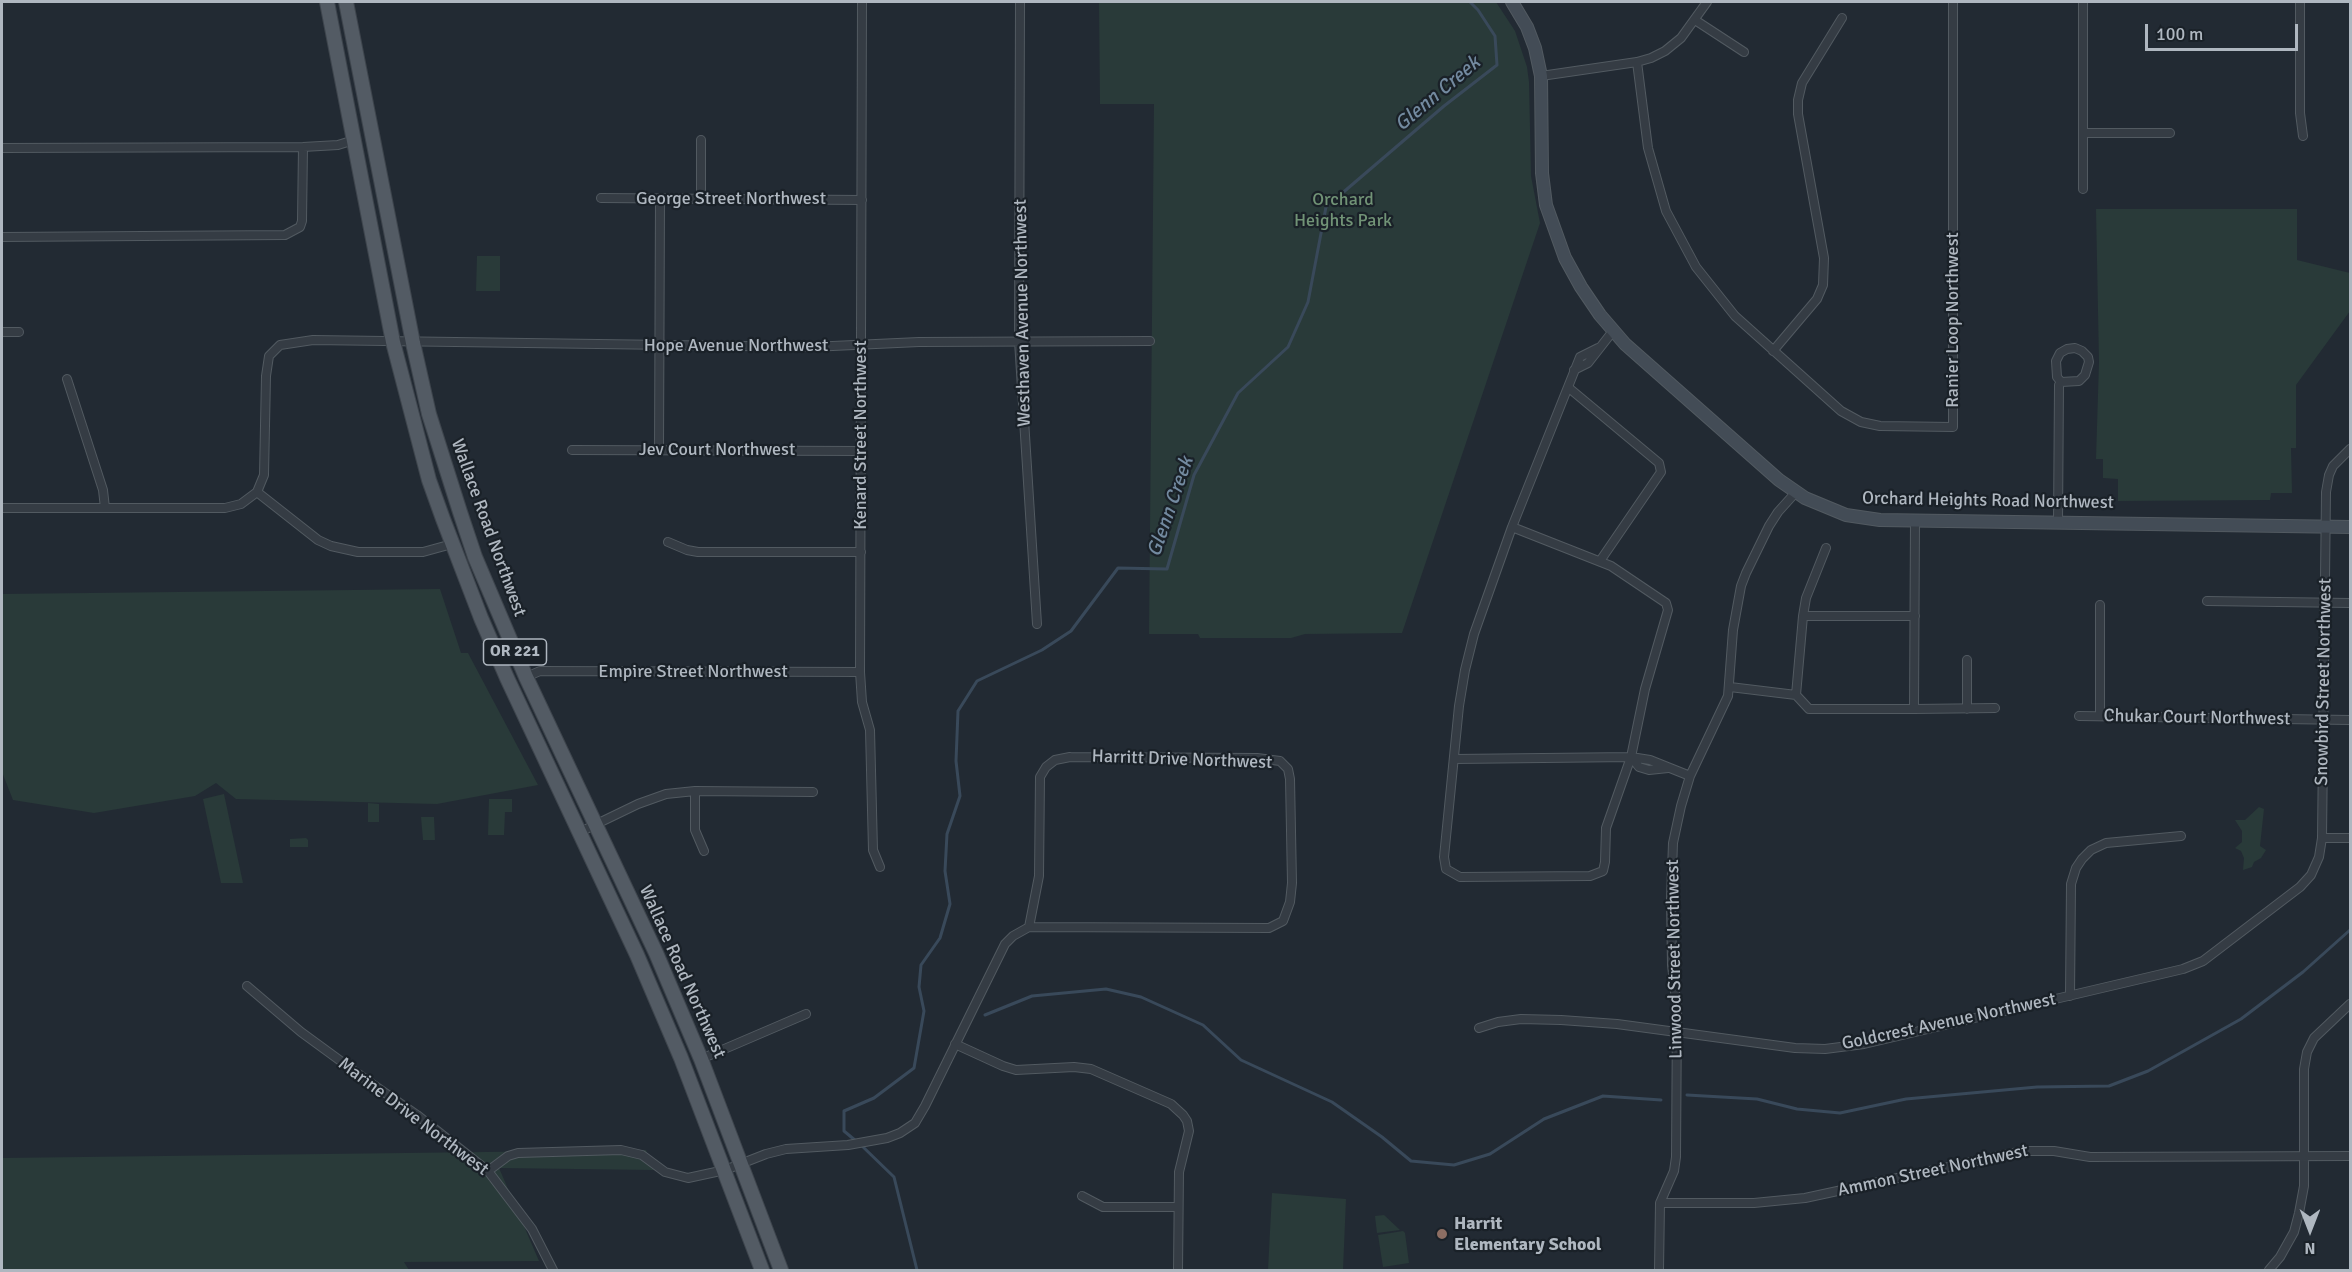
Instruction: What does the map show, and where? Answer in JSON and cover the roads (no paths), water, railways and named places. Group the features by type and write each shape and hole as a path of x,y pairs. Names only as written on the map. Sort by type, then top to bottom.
{"main road":[{"path":"329,2 340,21 351,76 361,80"},
{"name":"Wallace Road Northwest","path":"329,2 393,342 429,480 452,544 503,668 644,971 725,1170 762,1270"},
{"name":"Wallace Road Northwest","path":"346,2 413,343 429,414 460,512 483,575 526,677 597,824 701,1059 781,1270"},
{"name":"Orchard Heights Road Northwest","path":"1512,2 1527,27 1535,48 1541,76 1543,94 1542,174 1546,206 1565,258 1581,287 1625,344 1796,492 1813,502 1846,515 1880,520 2350,527"}],"street":[{"name":"Kenard Street Northwest","path":"862,2 860,672 862,702 870,730 873,850 880,867"},
{"name":"Westhaven Avenue Northwest","path":"1020,2 1019,341 1037,624"},
{"path":"1541,76 1637,62 1665,51 1681,38 1707,2"},
{"name":"Ranier Loop Northwest","path":"1637,62 1648,148 1666,211 1696,267 1729,309 1841,411 1861,422 1880,426 1953,427 1953,2"},
{"path":"2083,2 2083,189"},
{"path":"2300,2 2300,112 2303,136"},
{"path":"1773,351 1817,299 1823,285 1824,258 1798,114 1798,100 1802,83 1842,18"},
{"path":"1695,20 1744,52"},
{"path":"2083,133 2170,133"},
{"path":"2,148 303,147 338,145 354,140"},
{"path":"701,198 702,140"},
{"path":"2,237 285,235 300,227 302,221 303,147"},
{"name":"George Street Northwest","path":"601,198 861,200"},
{"path":"659,450 660,198"},
{"path":"1512,527 1600,561 1635,580 1666,603 1668,610 1645,689 1631,756 1606,828 1603,872 1590,876 1460,877 1446,869 1444,857 1459,706 1474,634 1512,527 1569,388 1574,370 1588,363 1613,331"},
{"path":"2,332 19,332"},
{"name":"Hope Avenue Northwest","path":"257,492 265,466 266,376 269,357 280,345 313,340 812,347 861,343 1150,341"},
{"path":"2058,522 2059,385 2061,381 2056,369 2056,361 2060,353 2075,348 2082,351 2088,357 2089,362 2089,369 2085,375 2079,381 2061,381"},
{"path":"67,379 102,490 105,508"},
{"path":"1569,388 1659,463 1661,472 1600,561"},
{"name":"Snowbird Street Northwest","path":"2322,838 2326,492 2329,475 2338,459 2350,449"},
{"name":"Jev Court Northwest","path":"572,450 861,451"},
{"path":"2,508 225,508 240,504 257,492 318,540 331,546 358,552 423,552 452,544"},
{"name":"Linwood Street Northwest","path":"1659,1270 1660,1203 1674,1171 1676,1157 1672,868 1677,823 1690,776 1725,707 1731,687 1733,630 1743,580 1769,526 1796,492"},
{"path":"1914,709 1915,521"},
{"path":"668,542 698,552 861,552"},
{"path":"1796,695 1806,598 1826,548"},
{"path":"2206,602 2350,603"},
{"path":"2100,605 2100,716"},
{"path":"1803,616 1915,616"},
{"path":"1967,660 1967,709"},
{"name":"Empire Street Northwest","path":"526,677 540,671 860,672"},
{"path":"1731,687 1796,695 1809,709 1995,708"},
{"name":"Chukar Court Northwest","path":"2079,716 2350,720"},
{"path":"1455,759 1631,756 1650,760 1690,776"},
{"name":"Harritt Drive Northwest","path":"1070,757 1257,758 1280,761 1288,769 1292,883 1290,902 1283,921 1269,928 1029,927 1039,876 1040,777 1046,767 1055,760 1070,757"},
{"path":"580,832 638,804 666,794 695,791 813,792"},
{"path":"695,791 695,830 704,851"},
{"path":"2070,996 2072,884 2076,868 2082,859 2091,850 2106,843 2181,836"},
{"path":"2322,838 2350,838"},
{"name":"Goldcrest Avenue Northwest","path":"1479,1028 1498,1022 1521,1019 1561,1020 1617,1024 1795,1048 1825,1049 1864,1044 2183,969 2203,961 2300,887 2311,875 2319,857 2322,838"},
{"path":"488,1171 508,1156 518,1153 568,1150 631,1151 642,1155 665,1172 688,1178 725,1170 786,1149 872,1142 900,1133 915,1123 925,1106 1005,944 1013,936 1029,927"},
{"name":"Marine Drive Northwest","path":"247,986 301,1032 417,1115 488,1171 532,1229 553,1270"},
{"path":"2269,1270 2280,1257 2294,1233 2300,1213 2304,1186 2304,1069 2307,1052 2314,1038 2350,1004"},
{"path":"701,1059 806,1014"},
{"path":"955,1044 1016,1070 1074,1067 1091,1069 1171,1104 1183,1114 1189,1131 1179,1172 1178,1270"},
{"name":"Ammon Street Northwest","path":"1660,1203 1754,1203 1796,1199 2023,1151 2054,1151 2090,1157 2350,1156"},
{"path":"1082,1196 1103,1207 1178,1207"}],"waterway":[{"name":"Glenn Creek","path":"856,1141 844,1131 844,1111 874,1098 914,1068 924,1011 919,987 921,965 940,938 950,904 945,871 947,834 960,796 956,761 958,711 977,681 1042,650 1071,631 1118,568 1167,569 1194,475 1238,393 1288,347 1308,302 1326,207 1444,106 1497,65 1495,36 1470,2"},
{"path":"1687,1095 1757,1099 1797,1109 1840,1113 1906,1099 2037,1087 2109,1086 2148,1071 2241,1019 2303,972 2350,930"},
{"path":"985,1015 1032,996 1106,989 1141,997 1203,1025 1241,1060 1332,1102 1382,1137 1411,1161 1454,1165 1490,1154 1544,1119 1603,1096 1661,1100"},
{"name":"Glenn Creek","path":"861,1145 894,1177 917,1270"}],"place":[{"name":"Harrit Elementary School","path":"1442,1234"}],"park label":[{"name":"Orchard Heights Park","path":"1343,210"}]}
